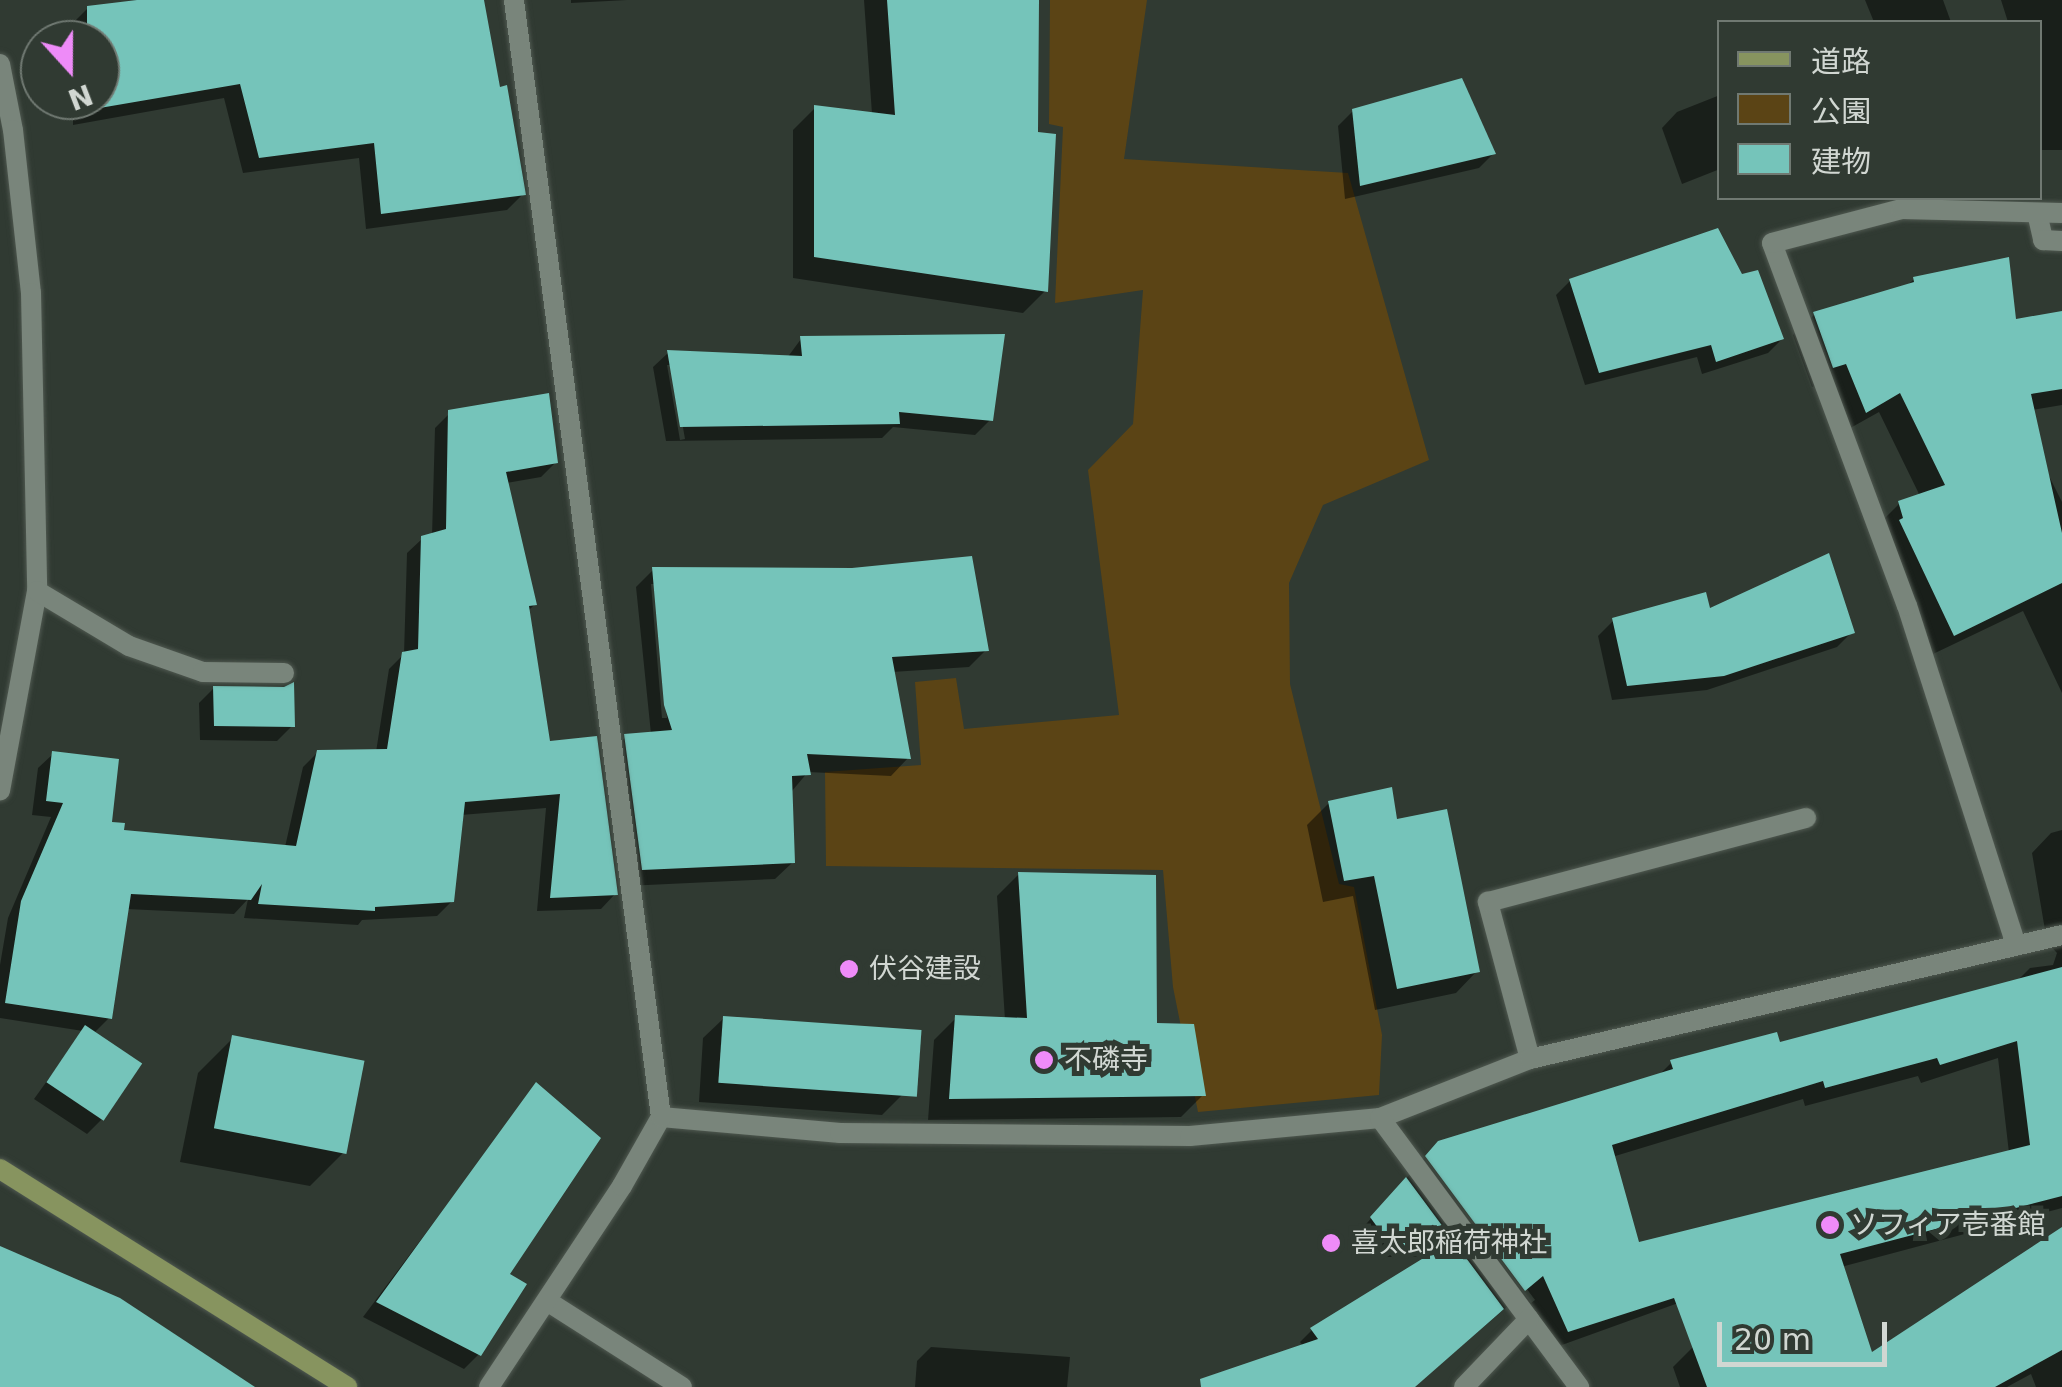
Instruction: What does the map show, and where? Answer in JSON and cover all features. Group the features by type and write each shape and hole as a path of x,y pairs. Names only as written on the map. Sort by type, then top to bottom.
{"street":[{"path":"489,1387 661,1117 514,0"},
{"path":"0,64 13,130 31,293 37,591 0,791"},
{"path":"2016,945 1908,606 1772,244 1902,209 2062,214"},
{"path":"2038,213 2043,240 2062,241"},
{"path":"37,591 129,646 203,672 284,673"},
{"path":"1530,1059 1488,902 1806,818"},
{"path":"661,1117 840,1133 1190,1136 1380,1118 1530,1059 2062,935"},
{"path":"1380,1118 1579,1387"},
{"path":"0,1170 347,1387"},
{"path":"547,1301 682,1387"},
{"path":"1464,1387 1529,1319"}],"green space":[{"path":"1050,0 1147,0 1124,159 1348,173 1429,460 1323,505 1289,583 1290,684 1339,884 1354,887 1382,1035 1379,1095 1198,1112 1173,987 1163,870 826,866 825,772 921,765 915,682 956,678 964,729 1119,715 1088,470 1133,424 1143,290 1055,303 1063,127 1049,124"}],"building":[{"path":"137,0 484,0 500,87 507,85 526,195 381,214 374,143 259,158 240,84 120,105 120,20 87,20 87,6"},
{"path":"887,0 1039,0 1038,132 1056,134 1048,292 814,257 814,105 895,115"},
{"path":"1462,78 1496,154 1360,186 1352,109"},
{"path":"1718,228 1742,274 1758,270 1784,339 1716,362 1711,345 1599,373 1569,279"},
{"path":"2009,257 2016,319 2062,311 2062,389 2031,394 2062,533 2062,583 1954,636 1899,520 1903,518 1898,501 1945,485 1900,393 1866,413 1846,364 1833,368 1813,312 1914,282 1913,277"},
{"path":"1005,334 993,421 899,412 900,424 680,427 667,350 802,356 800,336"},
{"path":"549,393 558,463 506,472 537,605 529,606 550,741 597,736 618,895 550,898 560,794 465,802 454,902 375,907 375,911 258,904 262,884 251,900 131,894 112,1019 5,1003 21,901 63,803 46,801 52,751 119,759 112,822 125,823 124,830 296,846 317,750 387,749 402,652 418,649 421,536 446,529 448,410"},
{"path":"1829,553 1855,633 1724,676 1627,686 1612,618 1706,592 1710,608"},
{"path":"972,556 989,651 892,657 911,759 807,754 811,775 792,776 795,863 642,870 624,734 672,730 664,705 652,567 852,568"},
{"path":"294,682 295,727 214,726 213,686 284,687"},
{"path":"1392,787 1397,819 1447,809 1480,972 1397,989 1374,876 1344,881 1328,801"},
{"path":"1018,872 1156,875 1157,1023 1194,1024 1206,1096 949,1099 955,1015 1027,1018"},
{"path":"2062,967 2062,1196 1840,1254 1872,1352 2062,1227 2062,1350 1995,1387 1707,1387 1674,1298 1568,1332 1543,1276 1525,1291 1425,1156 1438,1141 1673,1069 1670,1060 1777,1032 1780,1042","holes":["2017,1041 2030,1145 1639,1242 1612,1145 1823,1081 1825,1088 1937,1058 1940,1065"]},
{"path":"723,1016 922,1030 917,1097 718,1083"},
{"path":"85,1025 142,1064 104,1121 46,1082"},
{"path":"232,1035 365,1061 346,1154 214,1128"},
{"path":"536,1082 601,1138 510,1274 527,1284 481,1356 376,1302"},
{"path":"1406,1177 1504,1309 1415,1387 1201,1387 1200,1379 1318,1339 1310,1328 1443,1246 1391,1246 1370,1217"},
{"path":"0,1246 120,1298 255,1387 0,1387"}],"place":[{"name":"伏谷建設","path":"849,969"},
{"name":"不磷寺","path":"1044,1060"},
{"name":"ソフィア壱番館","path":"1830,1225"},
{"name":"喜太郎稲荷神社","path":"1331,1243"}]}
